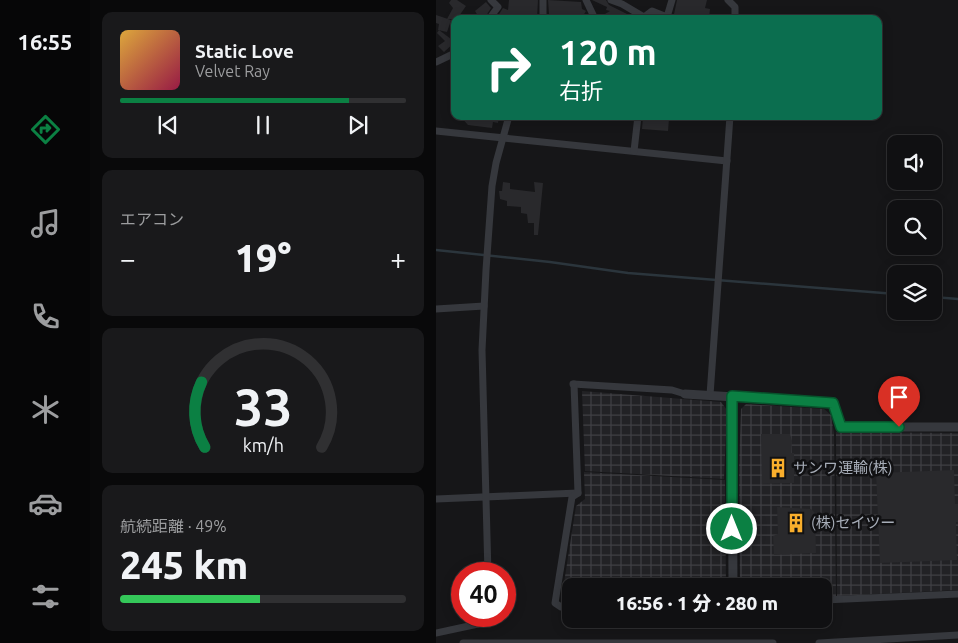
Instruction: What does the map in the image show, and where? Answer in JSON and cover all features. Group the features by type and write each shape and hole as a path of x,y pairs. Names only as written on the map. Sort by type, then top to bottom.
{"street":[{"path":"491,0 498,7 492,15"},
{"path":"543,0 544,15"},
{"path":"586,0 593,15"},
{"path":"612,0 641,15"},
{"path":"669,15 672,0"},
{"path":"728,0 735,7 735,15"},
{"path":"647,15 652,11 661,15"},
{"path":"436,62 451,55"},
{"path":"488,562 482,380 484,306 492,186 496,163 508,120"},
{"path":"634,151 638,120"},
{"path":"710,395 730,120"},
{"path":"436,130 727,161"},
{"path":"436,309 484,306"},
{"path":"578,493 574,384 672,390 685,394 833,403 841,427 958,427"},
{"path":"732,396 733,578"},
{"path":"436,499 578,493"},
{"path":"562,607 555,603 572,497 578,493"},
{"path":"832,600 958,594"},
{"path":"436,633 464,627"},
{"path":"819,643 958,635"},
{"path":"463,643 773,643"}],"shaded area":[{"path":"582,391 721,402 727,410 724,479 585,471"},
{"path":"746,404 824,409 831,415 834,433 836,596 832,596 832,578 740,578 739,469 741,409"},
{"path":"836,432 958,433 958,590 837,596"},
{"path":"584,472 725,480 726,578 565,578 576,506 585,499"}],"building":[{"path":"451,0 457,0 466,6 460,15 451,15 451,19 447,19 453,8 449,3"},
{"path":"509,0 538,0 537,15 499,15 503,8 508,10"},
{"path":"548,0 581,2 582,9 586,11 584,15 549,14"},
{"path":"592,0 606,0 609,5 629,15 603,15 610,11 606,10 607,7"},
{"path":"677,0 707,0 705,8 710,9 709,15 674,15"},
{"path":"486,2 491,8 487,15 478,15 475,11"},
{"path":"436,15 451,20 447,32 438,30 439,24 436,23"},
{"path":"439,30 451,39 451,46 444,52 438,46 445,41 437,33"},
{"path":"464,120 498,120 498,123 493,122 492,128 468,125"},
{"path":"643,120 669,120 668,131 642,129"},
{"path":"503,182 510,183 510,189 535,192 534,182 543,183 538,235 534,235 534,223 528,223 527,214 521,213 521,207 507,206 507,201 500,199 499,191 502,191"},
{"name":"サンワ運輸(株)","path":"761,434 790,434 792,441 791,453 794,453 794,483 762,484"},
{"path":"954,470 955,504 958,504 958,522 956,522 957,560 880,563 876,473"},
{"name":"(株)セイツー","path":"777,507 811,509 815,513 816,553 774,555 773,536 778,534"}],"waterway":[{"path":"436,250 550,262 628,273 887,293"},
{"path":"942,298 958,299"}],"place":[{"name":"サンワ運輸(株)","path":"778,468"},
{"name":"(株)セイツー","path":"796,523"}],"route":[{"path":"732,529 732,396 833,403 841,427 899,427"}]}
